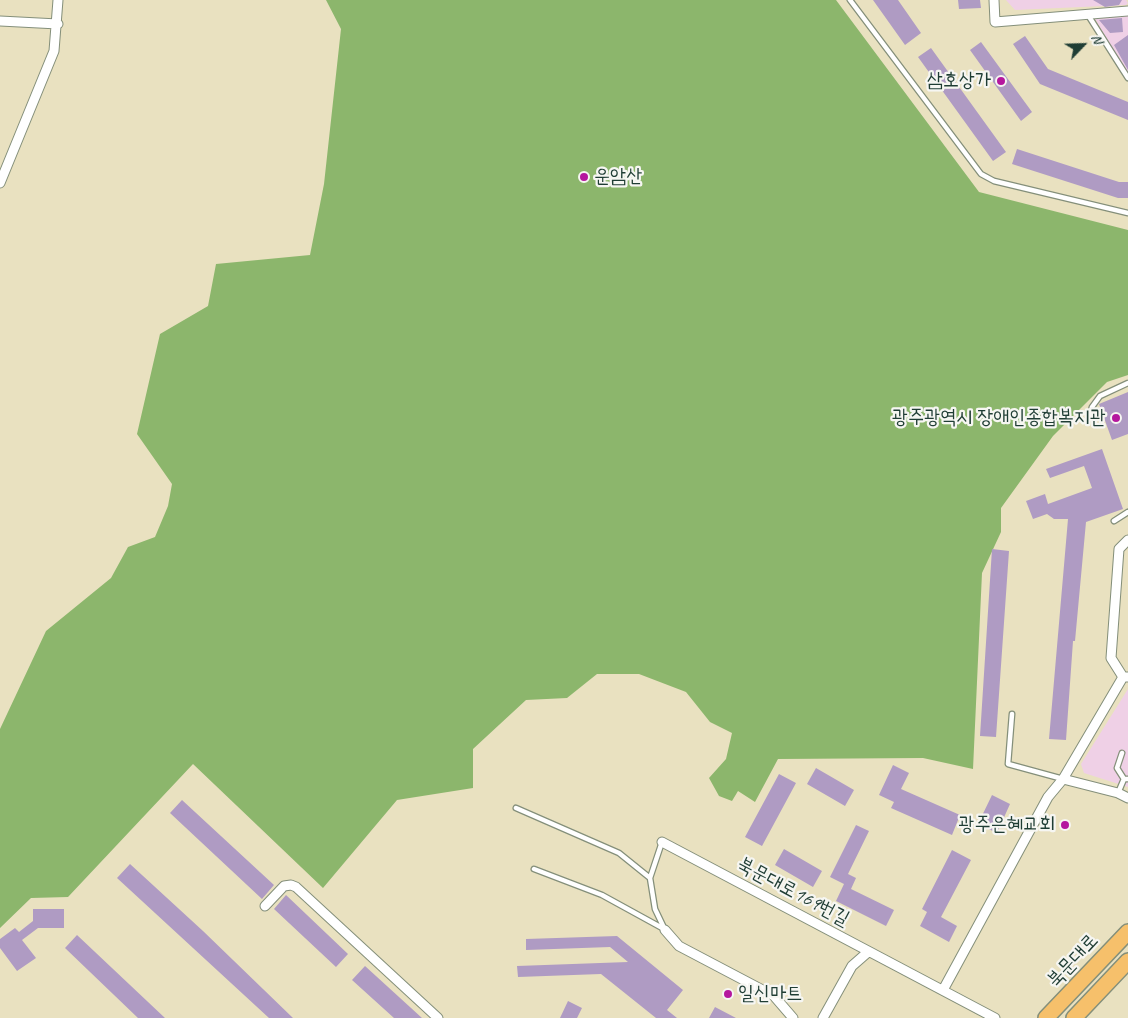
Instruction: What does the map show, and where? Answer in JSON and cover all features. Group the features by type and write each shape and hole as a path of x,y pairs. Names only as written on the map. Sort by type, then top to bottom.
{"main road":[{"name":"북문대로","path":"1046,1018 1128,932"},
{"name":"북문대로","path":"1074,1018 1128,962"}],"street":[{"path":"0,183 54,51 58,24 58,0"},
{"path":"994,0 995,22 1128,10"},
{"path":"0,21 58,24"},
{"path":"943,990 1048,797 1063,779 1125,677 1111,658 1119,549 1128,540"},
{"path":"1063,779 1118,793 1128,798"},
{"name":"북문대로169번길","path":"662,842 996,1018"},
{"path":"265,906 284,886 292,885 438,1018"},
{"path":"665,930 680,946 774,996 793,1018"},
{"path":"823,1018 852,966 868,952"}],"lane":[{"path":"850,0 981,174 994,181 1128,213"},
{"path":"1087,14 1128,78"},
{"path":"1089,418 1092,407 1100,396 1128,383"},
{"path":"1114,521 1128,512"},
{"path":"1012,714 1008,764 1063,779"},
{"path":"1118,793 1126,779 1117,768 1122,753"},
{"path":"516,808 619,853 650,878"},
{"name":"북문대로169번길","path":"662,842 650,878 655,909 665,930"},
{"path":"534,869 602,894 665,930"}],"shaded area":[{"path":"1006,0 1126,0 1128,3 1126,5 1015,10"},
{"path":"1128,15 1128,75 1094,17"},
{"path":"1128,689 1128,787 1084,773 1081,764"}],"green space":[{"path":"326,0 836,0 979,192 1128,230 1128,375 1107,382 1053,436 1001,508 1001,532 982,573 973,769 923,758 778,759 755,802 738,791 732,801 719,796 709,778 726,759 732,733 710,722 686,692 639,674 597,674 567,698 526,700 473,749 473,788 397,800 323,888 193,764 68,897 31,898 0,928 0,729 46,631 111,578 128,547 155,537 168,506 172,484 137,434 160,334 208,306 216,264 310,255 324,184 341,29"}],"building":[{"path":"873,0 898,0 921,33 905,45"},
{"path":"958,0 980,0 981,8 959,9"},
{"path":"1093,0 1122,0 1119,5 1105,7"},
{"path":"1122,18 1123,32 1110,33 1099,20"},
{"path":"1128,35 1128,70 1114,45"},
{"path":"1025,36 1048,69 1128,102 1128,120 1040,84 1013,44"},
{"name":"삼호상가","path":"981,42 1032,112 1021,121 970,50"},
{"path":"931,48 1006,152 993,161 918,57"},
{"path":"1017,149 1119,182 1128,182 1128,198 1118,198 1012,164"},
{"name":"광주광역시 장애인종합복지관","path":"1128,392 1128,434 1112,440 1099,404"},
{"path":"1102,449 1123,509 1086,522 1075,641 1073,641 1066,740 1049,739 1068,519 1054,519 1047,514 1033,519 1026,501 1045,494 1048,504 1092,488 1084,466 1050,478 1046,469"},
{"path":"992,549 1009,551 996,737 980,736"},
{"path":"893,765 909,773 901,789 960,815 952,835 891,808 894,802 879,795"},
{"path":"816,768 854,790 845,806 807,784"},
{"path":"779,774 796,783 762,846 745,837"},
{"path":"992,795 1010,804 997,833 978,824"},
{"path":"182,800 274,885 262,899 170,813"},
{"path":"856,825 869,831 848,874 856,878 851,889 894,910 886,926 836,901 844,884 830,877"},
{"path":"784,849 822,871 813,887 775,865"},
{"path":"952,850 971,860 941,917 957,926 949,942 920,926 927,912 922,909"},
{"path":"130,864 293,1018 269,1018 117,878"},
{"path":"286,895 348,954 336,967 274,909"},
{"path":"33,909 64,909 64,928 38,928 22,940 36,958 17,971 0,948 0,939 15,928 19,932 33,921"},
{"path":"77,935 165,1018 138,1018 65,948"},
{"path":"617,936 683,990 667,1010 677,1018 656,1018 601,974 518,977 517,966 628,962 610,947 526,950 526,939"},
{"path":"365,966 422,1018 394,1018 352,980"},
{"path":"568,1001 582,1008 577,1018 560,1018"},
{"path":"715,1007 736,1018 709,1018"}],"place":[{"name":"삼호상가","path":"1001,81"},
{"name":"운암산","path":"584,177"},
{"name":"광주광역시 장애인종합복지관","path":"1116,418"},
{"name":"광주은혜교회","path":"1065,825"},
{"name":"일신마트","path":"728,994"}]}
